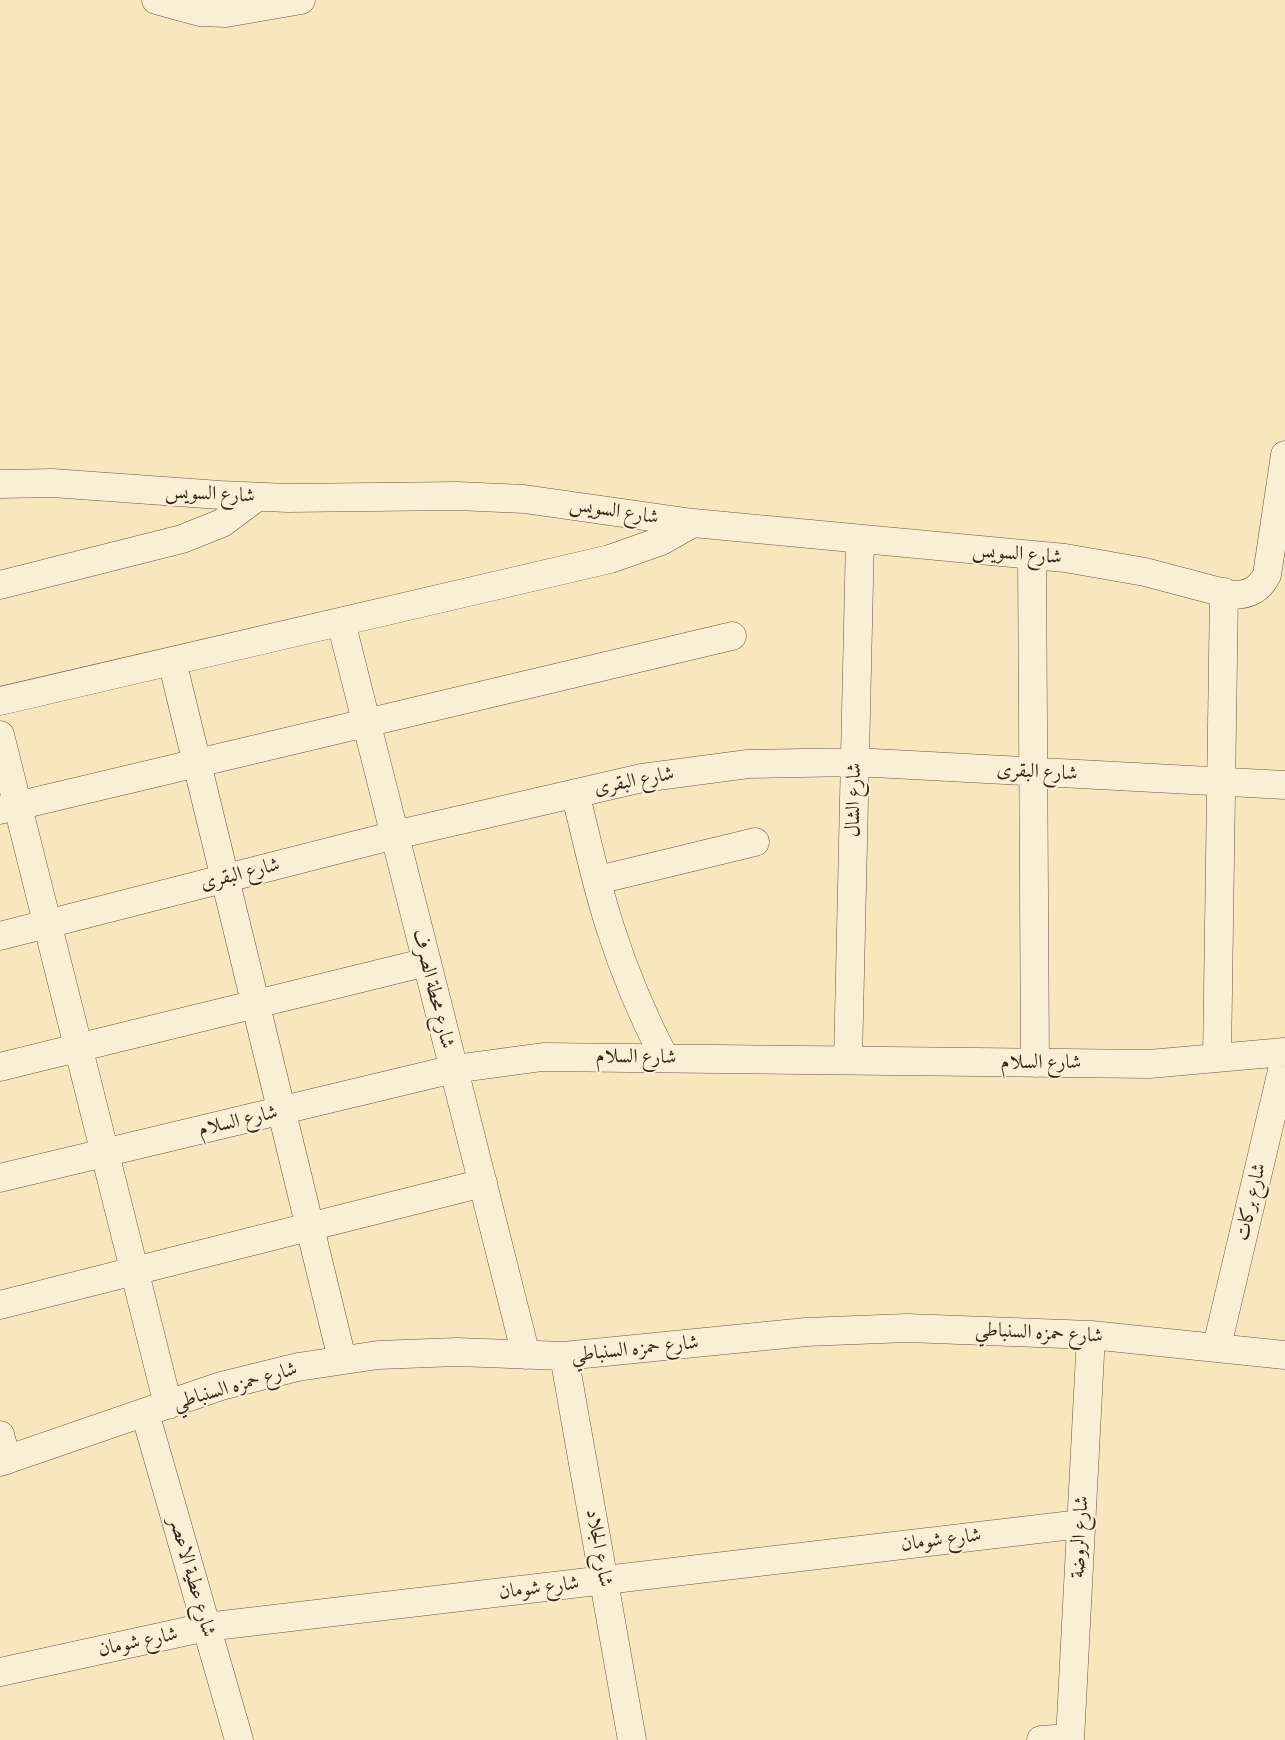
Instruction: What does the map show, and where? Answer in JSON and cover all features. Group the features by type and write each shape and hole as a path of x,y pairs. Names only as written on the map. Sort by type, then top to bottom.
{"street":[{"path":"156,0 200,12 226,14 301,0"},
{"name":"شارع السويس","path":"0,484 52,483 257,497 458,496 524,499 693,523 1119,566 1232,595 1249,593 1263,582 1267,575 1285,455"},
{"path":"0,585 187,538 222,523 257,497"},
{"path":"0,701 627,554 661,541 693,523"},
{"name":"شارع الشال","path":"848,1060 860,539"},
{"path":"1032,556 1036,1063"},
{"path":"1217,1058 1224,592"},
{"name":"شارع محطة الصرف","path":"341,622 526,1355"},
{"path":"9,808 732,636"},
{"path":"172,661 342,1359"},
{"name":"شارع عطية الاعصر","path":"0,735 9,808 47,924 105,1153 134,1272 156,1409 206,1627 239,1740"},
{"name":"شارع البقرى","path":"0,936 395,835 642,778 722,766 792,762 855,762 1285,785"},
{"path":"575,793 624,967 664,1057"},
{"path":"598,880 755,842"},
{"path":"0,1067 427,962"},
{"name":"شارع السلام","path":"0,1178 454,1069 543,1057 1171,1063 1285,1052"},
{"name":"شارع بركات","path":"1217,1346 1285,1058"},
{"path":"0,1305 483,1183"},
{"name":"شارع حمزه السنباطي","path":"2,1452 156,1409 259,1376 342,1359 427,1352 564,1356 755,1336 856,1330 958,1329 1091,1335 1284,1352"},
{"name":"شارع الروضة","path":"1070,1739 1091,1335"},
{"name":"شارع الجلاد","path":"564,1356 632,1740"},
{"name":"شارع شومان","path":"0,1672 206,1627 1081,1524"},
{"path":"1040,1740 1070,1739"}]}
